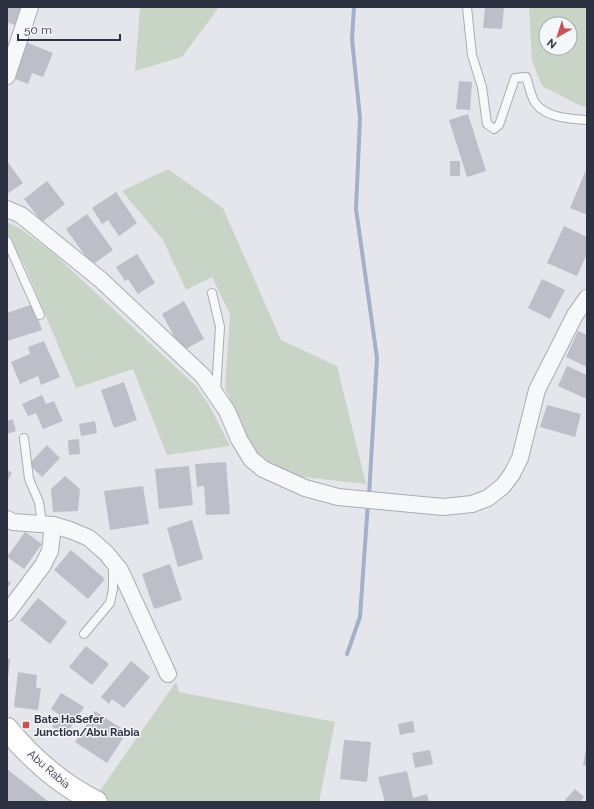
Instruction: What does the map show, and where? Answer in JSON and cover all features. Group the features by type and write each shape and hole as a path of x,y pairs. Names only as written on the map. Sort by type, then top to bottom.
{"street":[{"path":"7,76 30,7"},
{"path":"7,209 21,215 101,280 203,376 216,392 227,411 239,439 251,459 263,469 305,488 338,497 443,506 472,504 488,498 503,486 512,474 520,458 537,390 575,315 587,298"},
{"path":"7,519 13,522 48,525 70,530 89,538 120,570 168,674"},
{"path":"7,613 43,565 50,551 48,525"},
{"name":"Abu Rabia","path":"7,729 18,742 58,779 77,792 96,802"}],"lane":[{"path":"467,7 472,55 482,87 487,124 494,128 499,125 515,78 526,77 536,104 547,113 573,119 587,120"},
{"path":"7,241 40,315"},
{"path":"212,293 220,327 216,392"},
{"path":"24,438 29,479 48,525"},
{"path":"84,634 110,603 113,589 112,561"}],"green space":[{"path":"140,7 219,7 182,57 135,71"},
{"path":"529,7 587,7 587,106 581,106 542,86 532,61"},
{"path":"168,169 223,208 281,340 337,366 366,484 294,476 272,467 255,454 225,388 230,314 212,277 186,290 163,240 122,191"},
{"path":"7,222 21,229 53,253 196,386 209,405 230,446 167,455 133,369 76,388 25,266 7,236"},
{"path":"176,682 179,692 335,722 319,802 110,802 103,799 99,792"}],"building":[{"path":"7,7 24,7 17,26 7,22"},
{"path":"485,7 504,7 502,29 483,28"},
{"path":"23,41 53,53 43,77 32,73 28,84 13,78"},
{"path":"459,81 472,82 470,110 456,109"},
{"path":"468,114 486,171 467,177 449,120"},
{"path":"7,161 23,183 7,194"},
{"path":"450,161 460,161 460,176 450,176"},
{"path":"585,172 587,173 587,215 570,208"},
{"path":"47,181 65,204 42,222 24,199"},
{"path":"116,192 137,223 119,236 108,220 102,224 92,208"},
{"path":"87,214 113,250 92,265 66,229"},
{"path":"564,226 587,237 587,254 577,276 547,263"},
{"path":"137,254 155,283 138,294 128,279 125,281 116,267"},
{"path":"542,279 565,290 550,319 528,308"},
{"path":"184,301 204,339 182,351 162,314"},
{"path":"33,304 42,330 7,341 7,313"},
{"path":"578,331 587,335 587,367 566,357"},
{"path":"44,341 60,377 41,385 38,376 20,384 11,362 30,354 28,347"},
{"path":"567,366 587,375 587,399 558,386"},
{"path":"124,382 137,420 114,428 101,390"},
{"path":"42,395 46,404 54,401 63,421 43,429 36,413 28,416 22,404"},
{"path":"547,405 581,414 575,437 540,427"},
{"path":"13,419 16,431 7,434 7,421"},
{"path":"95,421 97,433 81,436 79,424"},
{"path":"79,439 80,454 69,455 68,440"},
{"path":"47,445 60,458 42,477 29,464"},
{"path":"226,462 230,514 206,515 204,486 197,487 195,464"},
{"path":"189,466 193,505 159,509 155,469"},
{"path":"7,470 12,473 7,482"},
{"path":"65,476 80,489 78,511 53,512 51,489"},
{"path":"143,486 149,524 110,530 104,491"},
{"path":"192,520 203,559 178,567 167,528"},
{"path":"25,532 42,544 24,569 7,557"},
{"path":"71,550 105,579 88,599 54,570"},
{"path":"170,564 182,600 154,609 142,574"},
{"path":"7,580 11,583 7,588"},
{"path":"38,598 67,622 50,644 20,620"},
{"path":"86,646 109,664 92,685 69,667"},
{"path":"7,659 10,659 8,678 7,678"},
{"path":"131,661 150,677 124,708 112,699 109,704 101,697"},
{"path":"18,672 37,675 36,688 41,688 38,710 14,707"},
{"path":"61,693 84,707 66,735 52,727 60,715 51,709"},
{"path":"95,711 127,732 107,763 75,742"},
{"path":"413,721 415,732 400,735 398,724"},
{"path":"344,740 371,742 367,782 340,779"},
{"path":"587,749 587,766 583,765"},
{"path":"430,750 433,764 415,768 412,753"},
{"path":"7,769 49,802 8,802"},
{"path":"407,771 413,798 427,794 429,802 385,802 378,777"},
{"path":"575,789 584,797 580,802 566,802 565,800"}],"waterway":[{"path":"354,7 352,39 360,118 356,209 377,358 369,496"},
{"path":"347,654 360,617 368,502"}],"place":[{"name":"Bate HaSefer Junction/Abu Rabia","path":"26,725"}]}
